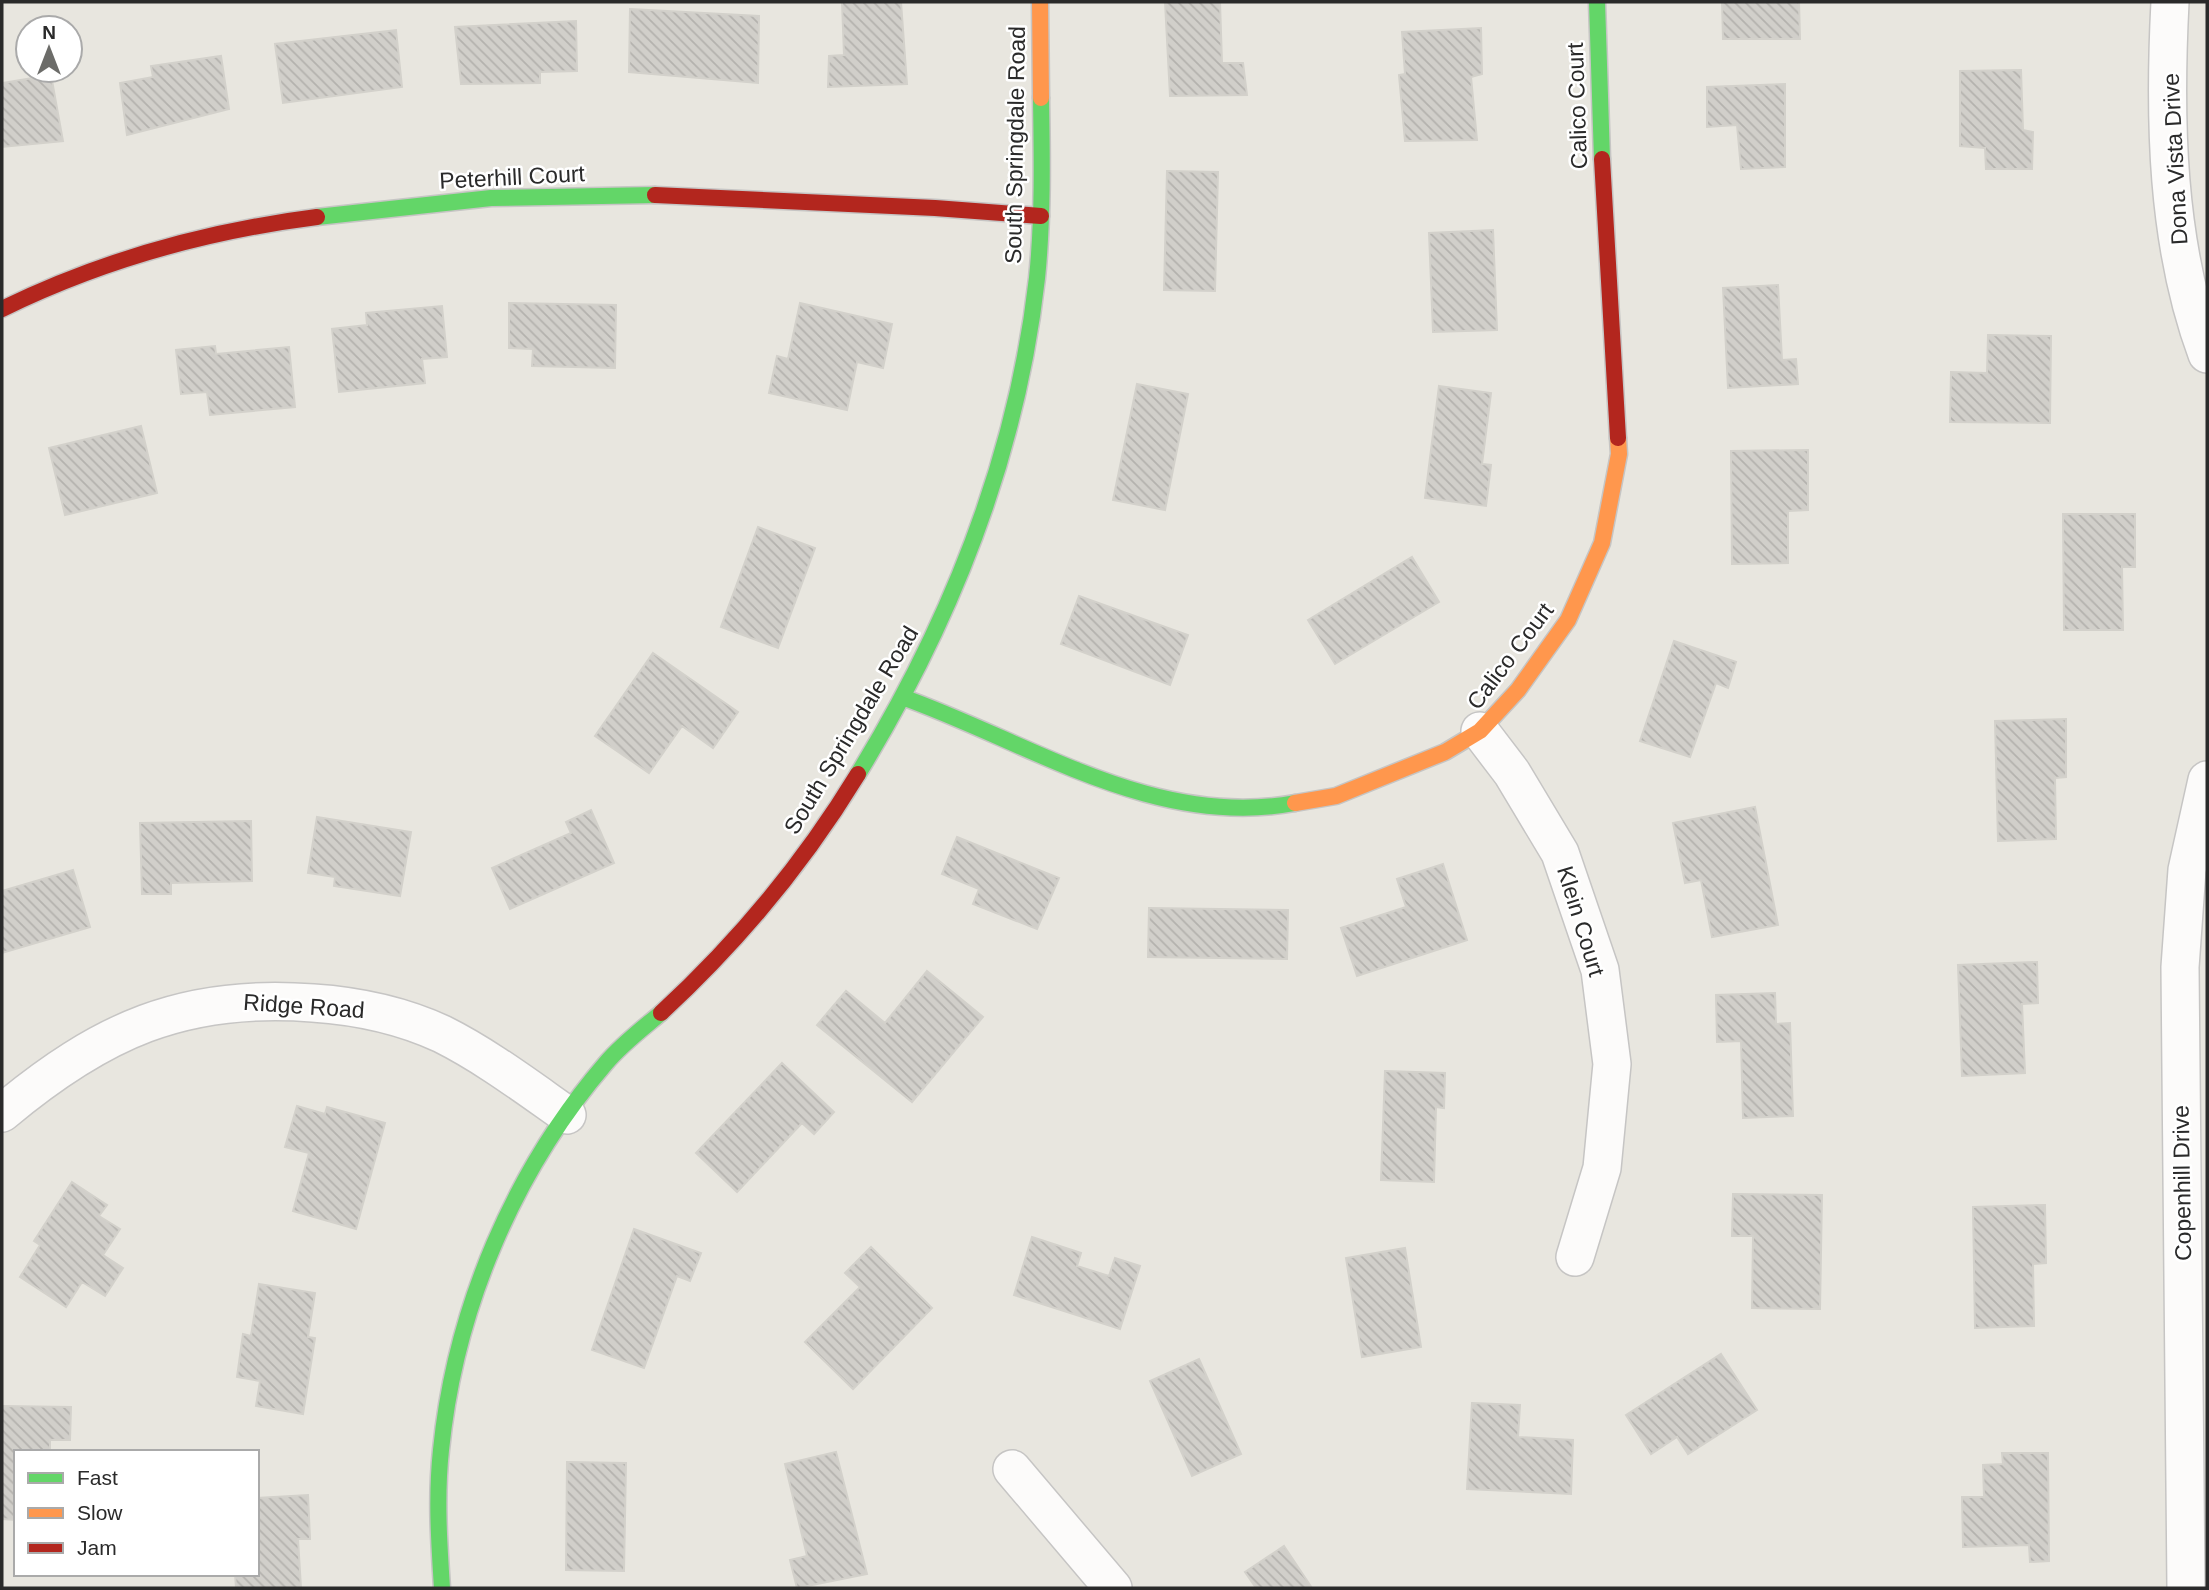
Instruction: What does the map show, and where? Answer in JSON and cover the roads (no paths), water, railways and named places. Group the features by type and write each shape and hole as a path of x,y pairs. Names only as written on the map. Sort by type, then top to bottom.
{"street":[{"name":"South Springdale Road","path":"442,1588 438,1518 447,1408 462,1335 510,1207 567,1115 606,1063 673,1000 777,887 821,832 902,697 942,620 984,515 1020,382 1041,216 1040,2"},
{"name":"Calico Court","path":"902,697 953,715 1084,774 1143,795 1211,807 1281,806 1336,796 1392,776 1445,752 1480,731 1518,690 1569,620 1602,543 1619,454 1604,225 1597,2"},
{"name":"Dona Vista Drive","path":"2170,2 2169,122 2176,227 2192,312 2207,354"},
{"name":"Peterhill Court","path":"2,309 49,284 119,257 198,237 328,214 505,197 582,195 769,198 1041,216"},
{"name":"Klein Court","path":"1480,731 1512,773 1560,853 1600,970 1612,1064 1602,1168 1575,1256"},
{"name":"Copenhill Drive","path":"2186,1588 2180,967 2187,870 2207,780"},
{"name":"Ridge Road","path":"2,1113 47,1076 106,1040 148,1021 225,1002 265,999 360,1007 441,1034 499,1067 567,1115"},
{"path":"1012,1469 1113,1588"}]}
